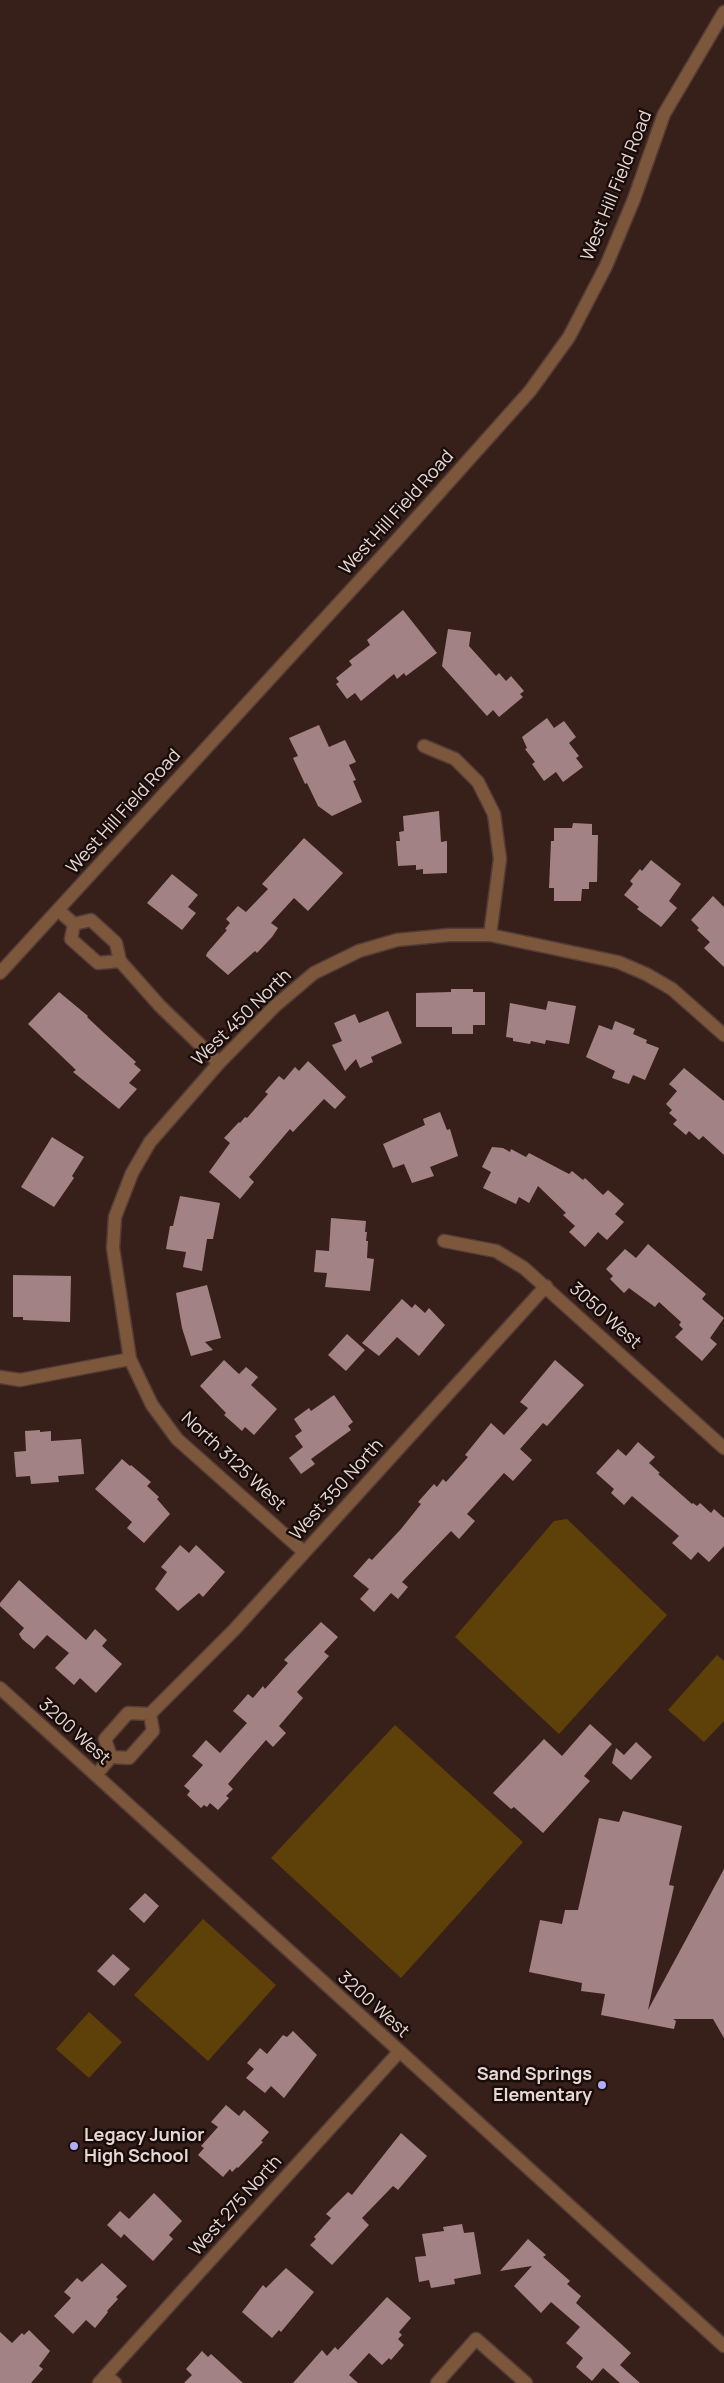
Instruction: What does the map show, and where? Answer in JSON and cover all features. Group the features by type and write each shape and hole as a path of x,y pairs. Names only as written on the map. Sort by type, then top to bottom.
{"street":[{"name":"West Hill Field Road","path":"0,973 396,541 530,391 569,337 606,266 634,199 664,114 724,12"},
{"path":"424,746 455,759 478,782 494,814 500,859 490,935"},
{"path":"58,910 74,924"},
{"path":"74,924 91,920 116,943 120,961 160,1006 219,1063"},
{"path":"74,924 71,940 98,963 120,961"},
{"name":"West 450 North","path":"115,1217 132,1173 150,1142 219,1063 275,1006 314,973 359,951 397,940 450,935 490,935 618,962 646,974 672,989 724,1035"},
{"name":"North 3125 West","path":"115,1217 113,1248 130,1359 152,1405 177,1439 304,1552"},
{"name":"3050 West","path":"444,1242 496,1251 524,1268 724,1448"},
{"name":"West 350 North","path":"150,1714 234,1630 546,1286"},
{"path":"0,1377 20,1380 130,1359"},
{"name":"3200 West","path":"0,1688 724,2346"},
{"path":"128,1713 150,1714 153,1732 129,1758 111,1757 105,1739 128,1713"},
{"path":"96,1775 111,1757"},
{"name":"West 275 North","path":"107,2380 399,2052"},
{"path":"437,2383 476,2339 526,2383"}],"shaded area":[{"path":"567,1519 667,1615 559,1734 455,1637 554,1521"},
{"path":"717,1655 724,1661 724,1721 704,1742 668,1710"},
{"path":"395,1725 523,1842 401,1978 271,1858"},
{"path":"203,1919 276,1985 208,2061 134,1995"},
{"path":"89,2012 122,2042 89,2078 56,2049"}],"building":[{"path":"403,610 437,653 406,676 404,673 397,679 394,674 361,701 355,693 347,699 336,684 339,682 336,678 352,665 349,661 370,645 367,640"},
{"path":"448,629 471,632 469,646 496,676 499,673 506,681 511,676 524,691 520,694 523,697 499,717 493,710 487,716 442,666"},
{"path":"547,718 554,728 564,721 576,737 569,743 579,756 576,758 583,767 563,782 556,772 544,781 532,764 535,762 525,749 527,748 522,737"},
{"path":"319,725 329,747 345,740 356,762 349,765 356,780 353,781 362,802 332,816 318,806 307,783 305,784 293,758 298,756 289,738"},
{"path":"439,811 441,842 447,841 447,873 423,874 423,869 416,870 416,865 398,866 396,841 400,841 399,832 404,831 403,816"},
{"path":"573,823 592,824 592,835 598,835 597,882 589,882 589,889 582,889 581,901 554,901 554,888 549,888 551,841 554,841 554,828 572,828"},
{"path":"304,838 343,873 308,911 294,898 271,923 278,928 272,937 257,953 255,951 228,975 206,956 207,953 227,930 225,929 230,923 226,919 238,906 246,912 268,889 262,884"},
{"path":"651,860 681,884 669,901 677,908 661,927 637,909 639,907 624,895 633,884 630,881"},
{"path":"172,874 198,895 188,907 196,913 182,930 147,903"},
{"path":"713,896 724,907 724,967 704,948 710,942 697,930 699,928 691,920"},
{"path":"451,989 473,989 473,992 485,992 485,1025 473,1025 473,1034 452,1034 452,1027 416,1027 416,993 451,992"},
{"path":"59,992 88,1016 136,1062 134,1064 141,1070 129,1083 137,1089 119,1109 73,1072 76,1070 28,1024"},
{"path":"548,1001 576,1006 569,1044 546,1040 545,1044 531,1041 530,1044 513,1041 513,1038 506,1037 510,1003 546,1010"},
{"path":"388,1011 402,1043 371,1057 373,1062 360,1068 356,1059 345,1071 332,1045 342,1041 334,1023 355,1014 359,1023"},
{"path":"615,1021 635,1029 633,1034 647,1040 646,1043 659,1048 645,1080 633,1075 629,1084 612,1078 615,1071 586,1057 599,1025 612,1030"},
{"path":"308,1061 346,1097 335,1109 324,1099 293,1132 290,1129 249,1177 254,1182 240,1199 209,1172 230,1143 224,1138 239,1122 245,1117 247,1118 268,1094 265,1092 279,1076 284,1080 295,1067 299,1071"},
{"path":"684,1068 724,1101 724,1155 703,1136 699,1140 689,1131 686,1135 673,1124 677,1120 669,1113 672,1110 666,1104 677,1091 669,1084"},
{"path":"440,1112 447,1130 450,1129 458,1156 430,1167 434,1176 412,1183 404,1164 393,1168 383,1144 425,1125 423,1119"},
{"path":"52,1137 84,1157 72,1176 74,1178 54,1207 21,1187"},
{"path":"492,1147 503,1148 510,1152 511,1149 526,1157 529,1153 569,1174 572,1171 583,1180 585,1178 603,1195 608,1190 624,1204 615,1214 624,1222 607,1240 598,1232 585,1247 569,1232 575,1226 563,1215 566,1213 538,1186 529,1203 519,1197 516,1204 483,1188 491,1172 482,1167"},
{"path":"180,1196 220,1203 213,1239 207,1239 202,1271 183,1267 186,1252 166,1249 170,1226 173,1226"},
{"path":"331,1218 366,1221 367,1258 374,1259 370,1291 325,1287 327,1273 314,1272 316,1250 329,1251"},
{"path":"648,1244 706,1294 702,1299 724,1318 710,1338 717,1344 702,1361 675,1337 683,1329 679,1325 681,1322 659,1302 655,1307 629,1288 624,1293 610,1279 613,1276 606,1269 625,1249 636,1258"},
{"path":"13,1275 71,1276 70,1322 23,1320 23,1317 13,1317"},
{"path":"207,1285 221,1338 205,1342 213,1350 191,1356 182,1328 176,1293"},
{"path":"402,1299 412,1308 415,1304 425,1313 429,1308 445,1325 419,1356 397,1337 379,1356 362,1343"},
{"path":"347,1334 365,1350 346,1371 328,1355"},
{"path":"224,1360 239,1374 246,1367 258,1377 251,1385 277,1409 254,1435 245,1427 242,1431 224,1415 226,1413 200,1386"},
{"path":"555,1360 584,1385 547,1426 543,1423 520,1449 532,1460 513,1481 504,1473 467,1514 475,1521 459,1539 451,1531 402,1582 408,1587 398,1599 391,1593 374,1612 360,1599 369,1589 353,1576 369,1558 372,1560 401,1529 421,1504 418,1502 434,1484 437,1487 443,1479 446,1482 468,1457 465,1455 491,1423 504,1435 528,1408 520,1402"},
{"path":"334,1395 353,1422 348,1426 351,1430 311,1459 315,1464 301,1474 289,1458 303,1447 295,1436 302,1431 294,1419 309,1408 311,1411"},
{"path":"40,1430 40,1432 51,1431 51,1441 81,1439 84,1474 58,1476 59,1482 31,1484 30,1476 16,1477 14,1452 26,1451 25,1431"},
{"path":"638,1442 655,1457 649,1463 660,1473 658,1474 692,1504 697,1506 700,1503 711,1513 714,1509 724,1518 724,1546 709,1562 698,1552 691,1560 672,1543 679,1536 632,1496 624,1505 611,1493 614,1489 596,1473 618,1449 626,1456"},
{"path":"122,1459 151,1482 147,1486 159,1497 157,1499 170,1514 144,1543 127,1528 132,1522 95,1489"},
{"path":"180,1545 189,1553 196,1545 225,1572 203,1597 199,1593 178,1611 155,1589 167,1572 161,1567"},
{"path":"19,1580 86,1640 95,1629 107,1640 102,1646 122,1664 96,1693 80,1678 74,1685 55,1668 69,1653 47,1635 34,1649 22,1639 19,1634 24,1628 0,1606 0,1603"},
{"path":"321,1622 338,1637 324,1652 329,1656 297,1692 303,1698 279,1726 286,1733 273,1747 266,1740 228,1784 233,1789 226,1796 229,1798 218,1810 210,1803 207,1807 204,1805 201,1808 187,1795 190,1791 184,1786 203,1765 192,1756 206,1740 220,1753 247,1723 233,1711 248,1694 253,1698 263,1686 265,1689 288,1663 284,1660"},
{"path":"590,1724 612,1744 584,1776 590,1781 543,1833 514,1807 511,1809 493,1793 544,1739 562,1756"},
{"path":"636,1742 652,1757 631,1780 612,1763 616,1748 624,1755"},
{"path":"623,1811 682,1826 669,1885 674,1886 648,2010 724,1869 724,2038 713,2019 673,2019 676,2021 674,2029 601,2015 605,1994 581,1991 582,1983 529,1972 540,1920 562,1924 565,1910 578,1910 599,1818 619,1822"},
{"path":"145,1893 159,1906 144,1923 129,1909"},
{"path":"113,1954 130,1969 114,1986 97,1971"},
{"path":"293,2031 317,2055 284,2098 271,2086 265,2093 246,2078 254,2069 247,2063 260,2048 267,2054 283,2035 287,2037"},
{"path":"226,2105 239,2116 244,2110 269,2132 261,2141 263,2142 238,2168 232,2172 230,2169 223,2177 198,2155 204,2148 201,2146 218,2127 211,2122"},
{"path":"401,2133 427,2156 398,2190 393,2186 362,2218 369,2225 332,2265 310,2245 316,2239 314,2237 331,2218 326,2214 348,2192 352,2195"},
{"path":"154,2193 182,2221 169,2235 173,2239 153,2261 124,2234 121,2238 107,2225 120,2211 129,2219"},
{"path":"462,2224 464,2233 474,2232 481,2274 454,2279 455,2284 431,2288 429,2280 419,2282 415,2257 426,2256 422,2234 444,2231 443,2227"},
{"path":"528,2239 546,2255 543,2257 570,2281 567,2284 581,2296 576,2303 631,2353 620,2365 640,2383 620,2383 603,2368 592,2381 576,2367 583,2358 566,2343 580,2327 551,2302 541,2313 514,2286 532,2266 500,2271"},
{"path":"102,2263 127,2286 116,2297 118,2299 95,2328 86,2320 73,2334 54,2316 71,2298 64,2292 77,2278 82,2282"},
{"path":"286,2268 314,2292 281,2332 279,2330 272,2338 242,2312 263,2285 266,2288"},
{"path":"387,2297 411,2318 399,2332 402,2335 398,2339 404,2345 391,2360 389,2358 382,2365 369,2353 349,2375 358,2383 293,2383 322,2350 327,2356 335,2347 338,2350"},
{"path":"29,2330 50,2351 39,2366 43,2369 31,2383 0,2383 0,2332 12,2343 22,2333 24,2335"},
{"path":"202,2351 208,2357 211,2354 243,2383 184,2383 192,2375 186,2369"}],"place":[{"name":"Sand Springs Elementary","path":"602,2085"},
{"name":"Legacy Junior High School","path":"74,2146"}]}
